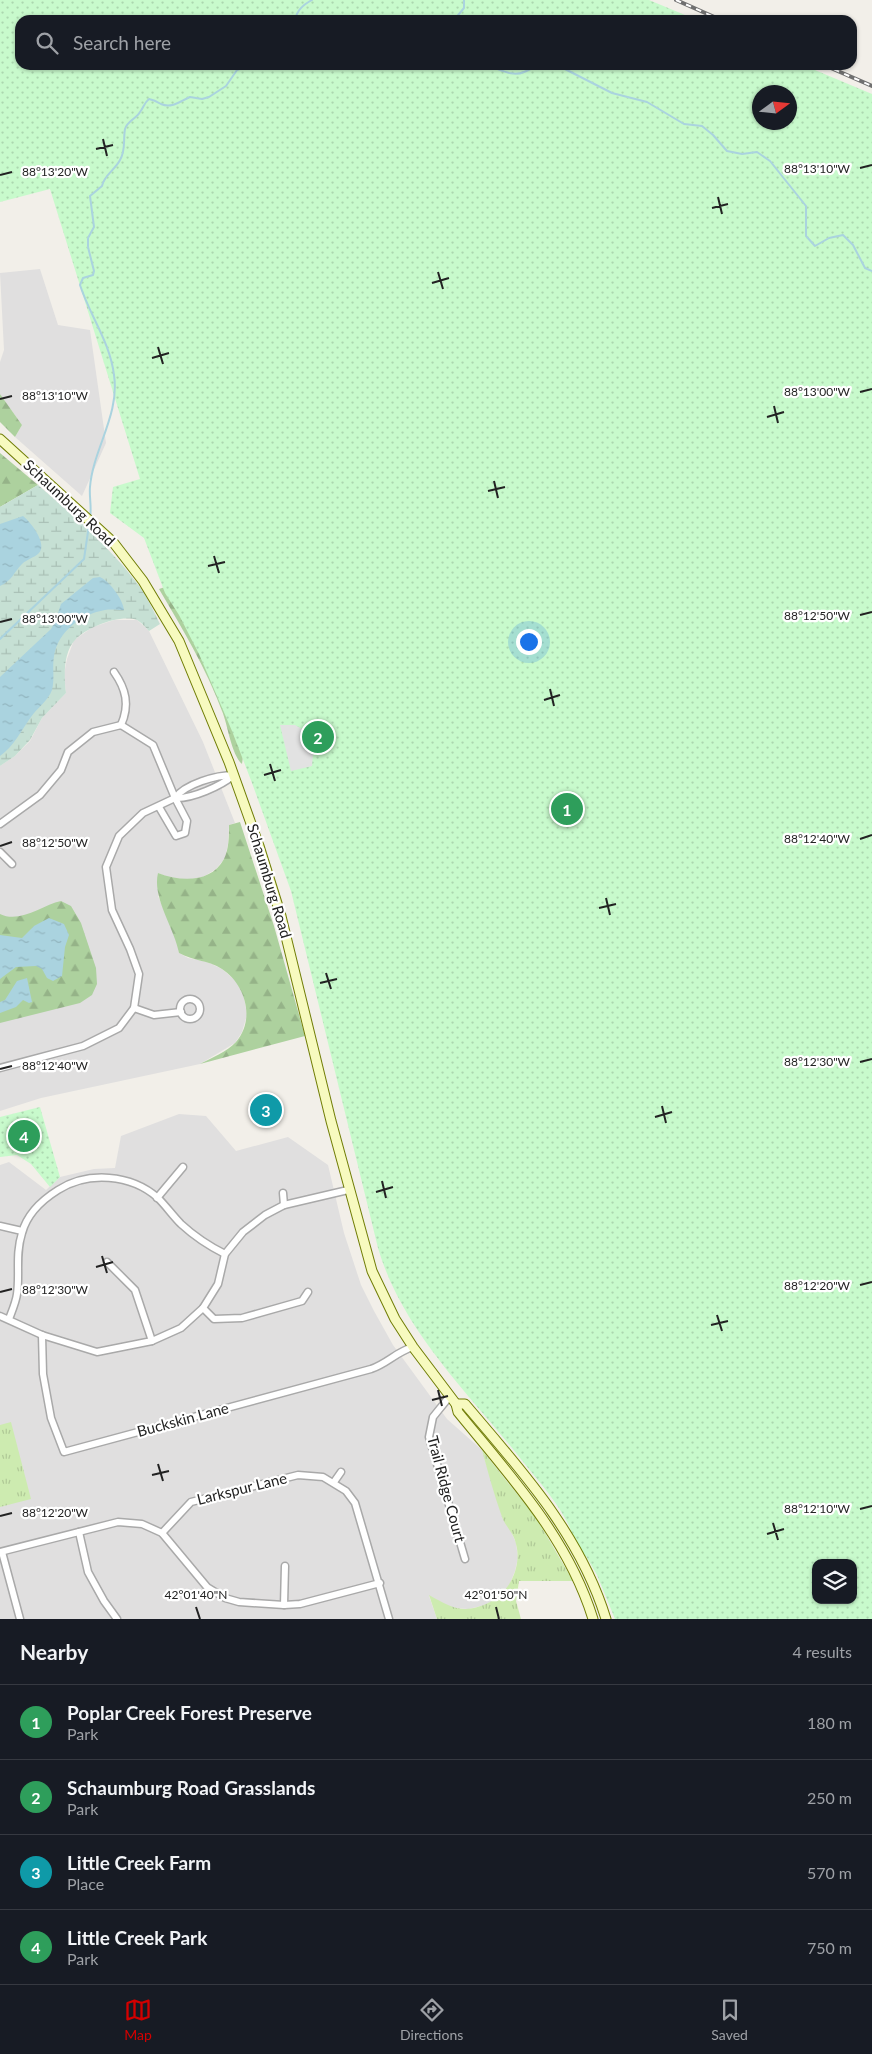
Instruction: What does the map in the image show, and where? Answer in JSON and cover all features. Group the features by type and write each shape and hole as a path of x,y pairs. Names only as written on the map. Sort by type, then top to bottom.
{"main road":[{"name":"Schaumburg Road","path":"0,439 90,519 113,542 143,581 178,641 234,775 281,916 348,1190 372,1271 395,1319 412,1347 456,1404"},
{"path":"593,1619 569,1560 544,1518 458,1412 456,1404 465,1404 552,1510 582,1560 606,1619"}],"street":[{"path":"114,672 122,684 126,697 126,715 121,725"},
{"path":"0,824 40,795 60,770 68,752 93,732 121,725 153,745 175,798 187,821 185,833 176,836 159,807"},
{"path":"0,1068 83,1046 118,1028 134,1008 139,974 112,910 106,867 119,836 143,813 175,798 184,798 224,783 234,775"},
{"path":"0,852 12,864"},
{"path":"134,1008 154,1015 180,1012"},
{"path":"157,1198 183,1167"},
{"path":"10,1319 18,1292 17,1253 22,1231 40,1204 62,1187 82,1179 101,1177 136,1184 157,1198 189,1231 225,1254"},
{"path":"0,1316 42,1335 97,1352 152,1341 181,1328 203,1308 218,1284 225,1254 243,1232 265,1215 284,1205 348,1190"},
{"path":"283,1193 284,1205"},
{"path":"0,1226 22,1231"},
{"path":"107,1262 135,1290 152,1341"},
{"path":"203,1308 214,1319 242,1318 302,1301 308,1292"},
{"name":"Buckskin Lane","path":"42,1335 43,1374 51,1418 64,1452 371,1369 389,1360 400,1351 412,1347"},
{"name":"Trail Ridge Court","path":"450,1396 433,1417 429,1437 465,1559"},
{"path":"334,1482 341,1472"},
{"name":"Larkspur Lane","path":"162,1533 191,1502 298,1475 323,1477 346,1491 355,1502 390,1619"},
{"path":"20,1619 1,1552 118,1522 142,1524 162,1533 207,1587 225,1598 248,1603 284,1605 316,1601 380,1583"},
{"path":"79,1532 88,1572 104,1601 117,1619"},
{"path":"284,1605 285,1566"}],"shaded area":[{"path":"40,269 58,325 90,330 106,443 82,496 15,437 22,425 0,394 0,362 4,350 0,273"},
{"path":"114,620 137,620 149,631 203,742 235,823 229,825 225,858 216,869 203,877 186,880 170,878 158,873 158,896 176,938 179,953 188,958 207,962 222,969 237,982 244,997 247,1015 242,1032 235,1043 200,1064 41,1098 0,1111 0,766 15,756 30,741 42,718 66,693 64,674 74,640 93,627"},
{"path":"280,725 295,725 304,730 313,754 312,766 291,771"},
{"path":"179,1114 206,1116 236,1151 288,1137 328,1165 344,1233 361,1285 374,1311 393,1345 447,1419 482,1450 503,1519 516,1543 518,1558 509,1586 500,1597 485,1605 469,1609 452,1608 429,1596 437,1619 0,1619 0,1165 9,1162 46,1190 60,1177 94,1169 115,1168 121,1136"}],"green space":[{"path":"0,0 649,0 685,15 15,15 15,70 815,70 872,94 872,1619 615,1619 597,1575 586,1556 579,1557 566,1519 543,1486 461,1388 421,1335 389,1279 378,1248 291,891 252,783 199,654 179,615 165,593 144,538 110,513 113,487 140,479 50,189 0,202"},
{"path":"0,394 22,425 15,437 0,422"},
{"path":"0,453 38,485 0,507"},
{"path":"38,485 117,559 143,591 160,624 149,631 137,620 113,620 95,626 80,635 71,645 66,658 66,693 42,718 30,740 15,756 0,766 0,507"},
{"path":"165,587 171,589 244,749 242,764 235,753 224,717 209,679 159,589"},
{"path":"240,822 274,926 305,1036 200,1064 224,1052 236,1042 242,1033 245,1023 245,1003 237,984 222,969 179,953 158,892 158,873 186,879 211,873 218,867 226,855 229,825"},
{"path":"61,901 71,906 81,923 96,968 97,984 92,995 80,1003 0,1023 0,914 15,917"},
{"path":"40,1107 60,1177 50,1187 31,1164 17,1155 0,1157 0,1117"},
{"path":"11,1422 31,1499 0,1507 0,1425"},
{"path":"482,1450 537,1519 573,1581 519,1581 516,1601 521,1619 437,1619 429,1595 458,1608 465,1609 481,1606 497,1598 503,1592 513,1578 516,1569 517,1552 515,1540 502,1517"}],"water":[{"path":"23,516 37,533 41,549 37,555 22,564 10,579 0,586 0,524"},
{"path":"100,577 115,591 124,610 107,610 88,615 72,625 60,639 54,656 53,682 50,694 33,714 13,743 0,756 0,677 51,629 61,604 93,578"},
{"path":"49,918 64,924 69,935 65,947 62,976 53,981 47,978 42,969 36,966 16,967 0,979 0,935 22,938 34,926"},
{"path":"27,978 32,1002 29,1003 23,1000 16,1007 0,1013 0,1002 5,1000 17,981"}],"waterway":[{"path":"296,15 301,8 312,0"},
{"path":"458,15 464,8 464,0"},
{"path":"90,518 92,473 110,418 115,390 112,363 80,285 83,278 93,275 94,271 88,247 88,238 94,227 90,196 102,186 105,179 118,164 123,152 126,126 149,99 169,106 190,97 202,99 209,97 226,86 237,70"},
{"path":"499,70 514,74 528,70"},
{"path":"567,70 612,93 647,102 684,124 702,126 727,151 742,154 757,152 770,161 806,206 806,236 815,246 829,238 843,235 853,245 865,268 872,271"},
{"path":"0,639 84,559 89,525"}],"railway":[{"path":"676,0 710,15"},
{"path":"835,70 872,86"}],"place":[{"name":"Schaumburg Road Grasslands","path":"318,737"},
{"name":"Poplar Creek Forest Preserve","path":"567,809"},
{"name":"Little Creek Farm","path":"266,1110"},
{"name":"Little Creek Park","path":"24,1136"}]}
